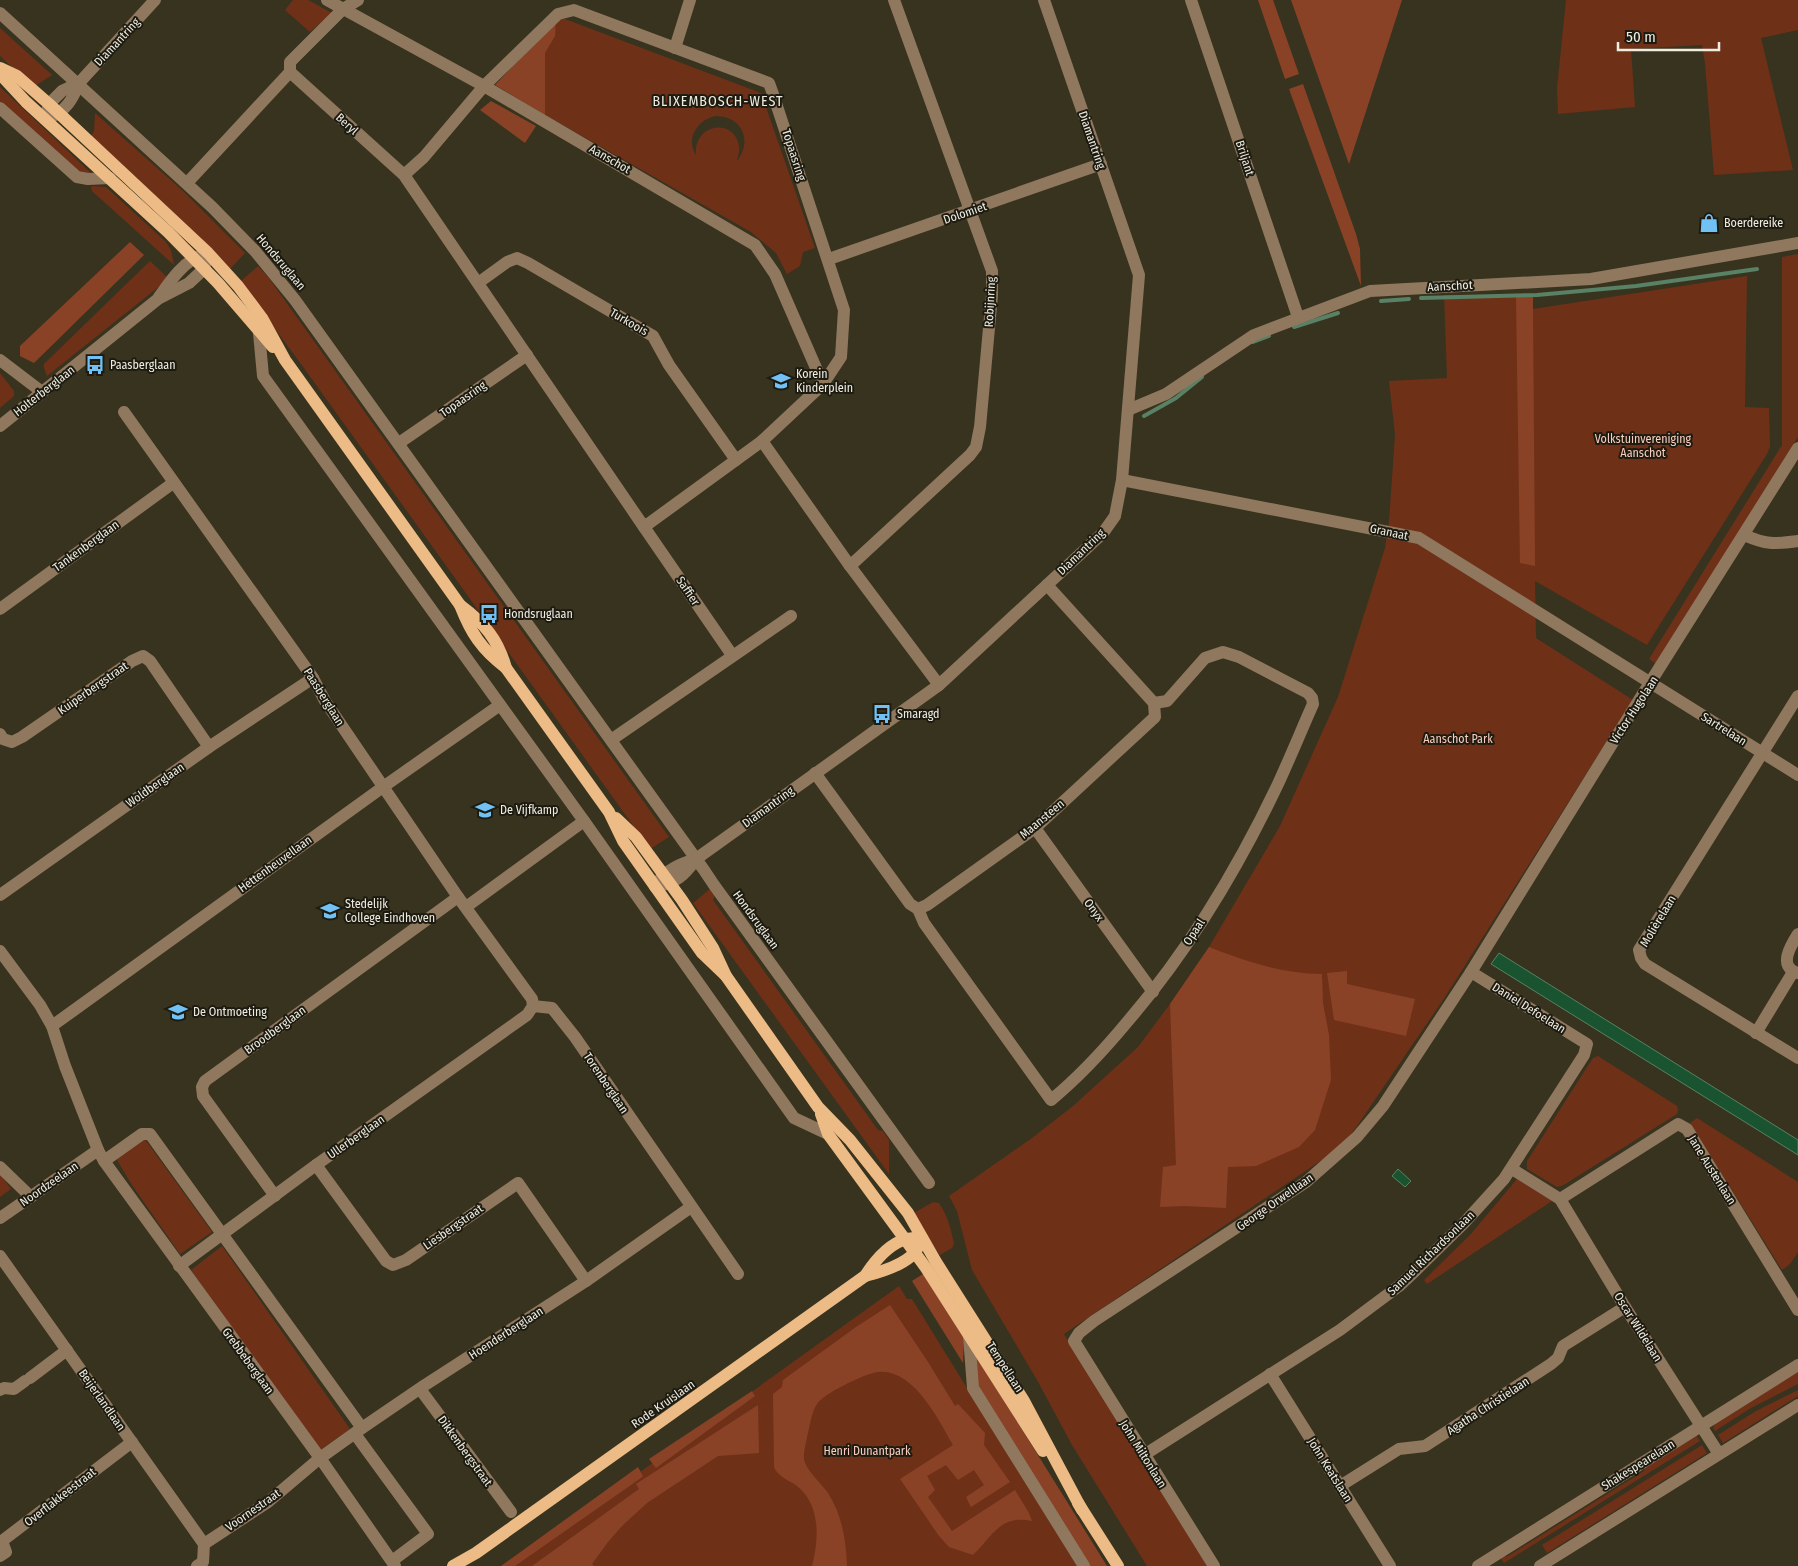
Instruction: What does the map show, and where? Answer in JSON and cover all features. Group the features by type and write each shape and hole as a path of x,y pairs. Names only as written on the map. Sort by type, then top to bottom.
{"main road":[{"path":"0,68 17,76 60,113 208,253 238,286 262,318 285,360 460,604 479,619 501,650 506,668 609,812 623,841 702,954 726,976"},
{"path":"0,74 45,119 194,258 285,360"},
{"path":"609,812 636,837 667,879 713,948 726,976 818,1107 850,1140 908,1213 922,1238 915,1253"},
{"path":"818,1107 828,1134 905,1239"},
{"name":"Rode Kruislaan","path":"453,1566 476,1552 865,1276 874,1262 887,1250 905,1239 922,1238"},
{"name":"Tempellaan","path":"922,1238 1024,1401 1082,1510"},
{"name":"Tempellaan","path":"905,1239 1118,1566"},
{"name":"Rode Kruislaan","path":"865,1276 884,1272 915,1253"},
{"name":"Rode Kruislaan","path":"462,1566 476,1552"}],"street":[{"name":"Diamantring","path":"49,104 62,91 78,83 155,0"},
{"name":"Aanschot","path":"327,0 484,86 755,245 775,274 823,384"},
{"path":"187,183 290,72 290,62 343,9 358,0"},
{"path":"675,48 690,0"},
{"name":"Robijnring","path":"850,566 970,455 976,447 980,427 992,295 992,271 894,0"},
{"name":"Diamantring","path":"655,887 667,879 679,864 696,859 939,685 1102,533 1115,516 1122,480 1139,275 1044,0"},
{"name":"Briljant","path":"1191,0 1298,317"},
{"name":"Topaasring","path":"404,175 424,157 484,86 558,14 574,10 769,83 829,259 844,310 841,357 823,384 762,441 644,527"},
{"name":"Hondsruglaan","path":"0,13 187,183 267,265 301,308 399,443 714,885 929,1182"},
{"name":"Beryl","path":"290,72 404,175"},
{"name":"Diamantring","path":"60,113 73,99 78,83"},
{"path":"45,119 49,104"},
{"path":"0,108 77,177 88,179 110,178"},
{"path":"45,119 60,113"},
{"name":"Dolomiet","path":"829,259 1101,164"},
{"path":"404,175 644,527"},
{"name":"Aanschot","path":"1128,410 1166,394 1254,335 1298,317 1370,292 1591,279 1798,243"},
{"path":"204,269 208,253"},
{"name":"Holterberglaan","path":"158,299 177,272 194,258 208,253"},
{"name":"Turkoois","path":"478,283 507,262 517,258 528,262 653,336 669,365 736,460"},
{"name":"Holterberglaan","path":"0,426 158,299 189,283 204,269"},
{"path":"260,333 263,376 584,821 794,1118 828,1134"},
{"name":"Topaasring","path":"399,443 527,355"},
{"path":"0,360 42,392"},
{"name":"Paasberglaan","path":"124,412 313,678 325,701 383,787"},
{"path":"762,441 850,566 939,685"},
{"name":"Victor Hugolaan","path":"1471,972 1798,448"},
{"name":"Granaat","path":"1122,480 1418,538 1651,682"},
{"name":"Tankenberglaan","path":"0,609 173,483"},
{"name":"Saffier","path":"644,527 732,655"},
{"path":"1744,535 1762,543 1772,544 1798,541"},
{"path":"1047,585 1154,703"},
{"path":"611,740 791,616"},
{"name":"Opaal","path":"918,909 924,923 1051,1100 1069,1085 1109,1044 1153,992 1203,918 1242,854 1278,785 1313,704 1308,692 1239,657 1223,652 1206,658 1168,700 1154,703"},
{"name":"Kuiperbergstraat","path":"0,734 3,739 12,742 17,740 132,661 143,656 150,661 209,747"},
{"name":"Woldberglaan","path":"0,896 209,747 313,678"},
{"name":"Sartrelaan","path":"1651,682 1798,775"},
{"path":"1763,753 1798,696"},
{"name":"Maansteen","path":"918,909 927,905 1035,828 1155,717 1154,703"},
{"name":"Hettenheuvellaan","path":"52,1026 500,705"},
{"name":"Molièrelaan","path":"1763,753 1639,950 1645,964 1798,1058"},
{"path":"815,773 910,904 918,909"},
{"path":"383,787 462,902 532,998 533,1006"},
{"path":"462,902 584,821"},
{"name":"Onyx","path":"1035,828 1153,992"},
{"name":"Broodberglaan","path":"275,1196 203,1096 202,1087 205,1081 462,902"},
{"path":"1756,1033 1796,972 1787,962 1787,954 1798,934"},
{"name":"Grebbeberglaan","path":"0,951 40,1005 52,1026 100,1155 320,1458 394,1564 428,1534 359,1431 150,1134 142,1134 100,1155"},
{"name":"Daniel Defoelaan","path":"1471,972 1587,1044"},
{"name":"George Orwelllaan","path":"1074,1340 1079,1333 1094,1321 1306,1182 1357,1137 1383,1106 1471,972"},
{"name":"Ullerberglaan","path":"179,1266 316,1165 527,1015 533,1006"},
{"name":"Torenberglaan","path":"533,1006 552,1008 738,1274"},
{"name":"Samuel Richardsonlaan","path":"1144,1455 1340,1330 1399,1286 1464,1223 1504,1180 1584,1056 1587,1044"},
{"name":"Jane Austenlaan","path":"1560,1199 1678,1124 1687,1130 1798,1310"},
{"name":"Noordzeelaan","path":"0,1218 100,1155"},
{"name":"Liesbergstraat","path":"316,1165 386,1261 393,1264 406,1260 518,1183 586,1281"},
{"path":"0,1167 31,1197"},
{"path":"1512,1169 1560,1199"},
{"name":"Oscar Wildelaan","path":"1560,1199 1625,1307 1719,1454"},
{"name":"Hoenderberglaan","path":"320,1458 420,1389 586,1281 691,1207"},
{"name":"Beijerlandlaan","path":"0,1256 204,1544"},
{"name":"Agatha Christielaan","path":"1340,1486 1399,1449 1425,1446 1551,1364 1558,1358 1563,1346 1625,1307"},
{"path":"969,1336 972,1388 1084,1566"},
{"name":"John Miltonlaan","path":"1074,1340 1214,1566"},
{"path":"0,1390 4,1388 14,1389 68,1350"},
{"name":"Shakespearelaan","path":"1478,1566 1798,1365"},
{"name":"John Keatslaan","path":"1270,1374 1390,1566"},
{"name":"Dikkenbergstraat","path":"420,1389 511,1512"},
{"path":"1545,1565 1798,1405"},
{"name":"Overflakkeestraat","path":"0,1556 6,1552 2,1541 132,1442"},
{"name":"Voornestraat","path":"204,1544 268,1502 320,1458"},
{"path":"197,1566 203,1562 204,1544"}],"green space":[{"path":"293,0 308,0 332,13 310,32 285,10"},
{"path":"1566,0 1798,0 1798,30 1761,38 1793,170 1714,175 1702,45 1631,49 1635,107 1558,114 1557,88"},
{"path":"557,16 761,93 815,248 803,252 800,266 787,274 776,253 751,232 545,115 527,69 545,52 552,41","holes":["715,116 732,120 742,131 744,145 737,161 739,148 736,137 730,131 722,128 714,128 701,136 697,145 696,155 692,142 695,131 703,121 709,118"]},
{"path":"0,28 52,75 33,86 0,56"},
{"path":"0,87 92,174 74,170 0,102"},
{"path":"95,113 183,191 245,253 229,270 90,138 94,131"},
{"path":"91,187 106,187 166,242 171,250 174,265 92,191"},
{"path":"1798,254 1798,437 1656,664 1649,659 1782,445 1782,257"},
{"path":"150,261 168,278 166,281 47,376 44,364"},
{"path":"258,266 268,277 669,837 650,849 240,282"},
{"name":"Aanschot Park","path":"1747,276 1745,407 1769,408 1770,447 1647,645 1535,581 1536,638 1633,700 1445,997 1344,1145 1064,1334 1209,1566 1147,1566 1072,1445 1037,1380 972,1270 957,1211 949,1196 1032,1138 1073,1106 1138,1047 1209,947 1280,826 1338,697 1385,548 1389,521 1395,435 1389,381 1447,378 1444,295 1533,295 1533,309"},
{"path":"0,373 14,391 14,396 0,408"},
{"path":"710,889 715,895 713,900 878,1130 883,1131 889,1140 889,1174 693,903"},
{"path":"1598,1056 1677,1106 1677,1114 1562,1186 1557,1187 1527,1169 1527,1161 1593,1058"},
{"path":"1697,1118 1798,1182 1798,1252 1790,1264 1782,1270 1690,1123"},
{"path":"144,1138 212,1232 180,1254 117,1160 119,1156"},
{"path":"0,1174 11,1189 0,1197"},
{"path":"1517,1179 1552,1201 1427,1284 1424,1280 1470,1235"},
{"path":"933,1202 939,1203 945,1213 954,1244 952,1248 940,1255 912,1214"},
{"path":"222,1246 350,1429 320,1450 191,1270"},
{"name":"Henri Dunantpark","path":"899,1286 907,1299 912,1299 1077,1566 509,1566"},
{"path":"1798,1370 1798,1384 1751,1408 1715,1431 1713,1428 1716,1422"},
{"path":"1798,1390 1798,1396 1723,1443 1718,1435 1756,1411"},
{"path":"1696,1435 1700,1441 1504,1563 1500,1557 1508,1556 1644,1471 1646,1465"},
{"path":"1702,1445 1707,1453 1547,1553 1542,1545"}],"shaded area":[{"path":"1258,0 1273,0 1299,74 1285,79"},
{"path":"1291,0 1402,0 1349,164"},
{"path":"556,20 555,36 545,53 545,115 495,85"},
{"path":"1303,84 1356,234 1360,249 1361,286 1289,89"},
{"path":"491,101 536,126 525,143 480,110"},
{"path":"130,242 144,255 34,363 20,356 20,346"},
{"path":"1533,295 1535,566 1520,563 1516,296"},
{"path":"1209,947 1264,966 1322,974 1323,1003 1329,1035 1331,1080 1315,1130 1299,1147 1256,1166 1228,1167 1226,1208 1160,1207 1163,1167 1176,1165 1170,1004"},
{"path":"1499,953 1798,1140 1798,1155 1491,964"},
{"path":"1347,971 1347,984 1415,999 1406,1036 1334,1020 1327,973"},
{"path":"1398,1169 1411,1181 1405,1187 1392,1176"},
{"path":"923,1274 964,1337 963,1363 912,1281"},
{"path":"890,1305 955,1406 958,1404 985,1433 984,1445 1010,1482 971,1507 966,1497 984,1485 974,1470 958,1480 946,1465 927,1476 935,1490 928,1497 952,1531 1015,1490 1032,1521 1012,1521 998,1528 973,1555 949,1547 939,1536 900,1479 953,1445 931,1408 911,1385 899,1376 887,1372 873,1373 852,1381 827,1395 817,1404 812,1415 804,1450 804,1460 810,1471 828,1493 837,1510 846,1547 847,1566 812,1566 817,1534 814,1513 805,1494 797,1486 781,1476 774,1467 773,1394 782,1387 783,1380"},
{"path":"975,1354 1107,1566 1089,1566 977,1389"},
{"path":"752,1391 755,1396 656,1468 649,1459"},
{"path":"758,1405 759,1453 718,1456 647,1503 608,1542 592,1564 594,1566 532,1566 639,1489 636,1484"},
{"path":"638,1467 643,1476 641,1478 515,1566 501,1566"}],"waterway":[{"path":"1421,298 1537,295 1636,286 1757,269"},
{"path":"1381,301 1409,299"},
{"path":"1294,327 1338,313"},
{"path":"1253,342 1269,336"},
{"path":"1144,416 1176,398 1202,377"}],"place":[{"name":"Boerdereike","path":"1709,223"},
{"name":"Paasberglaan","path":"95,365"},
{"name":"Korein Kinderplein","path":"781,381"},
{"name":"Hondsruglaan","path":"489,614"},
{"name":"Smaragd","path":"882,714"},
{"name":"De Vijfkamp","path":"485,810"},
{"name":"Stedelijk College Eindhoven","path":"330,911"},
{"name":"De Ontmoeting","path":"178,1012"}],"district":[{"name":"BLIXEMBOSCH-WEST","path":"718,101"}],"park label":[{"name":"Volkstuinvereniging Aanschot","path":"1643,446"}]}
